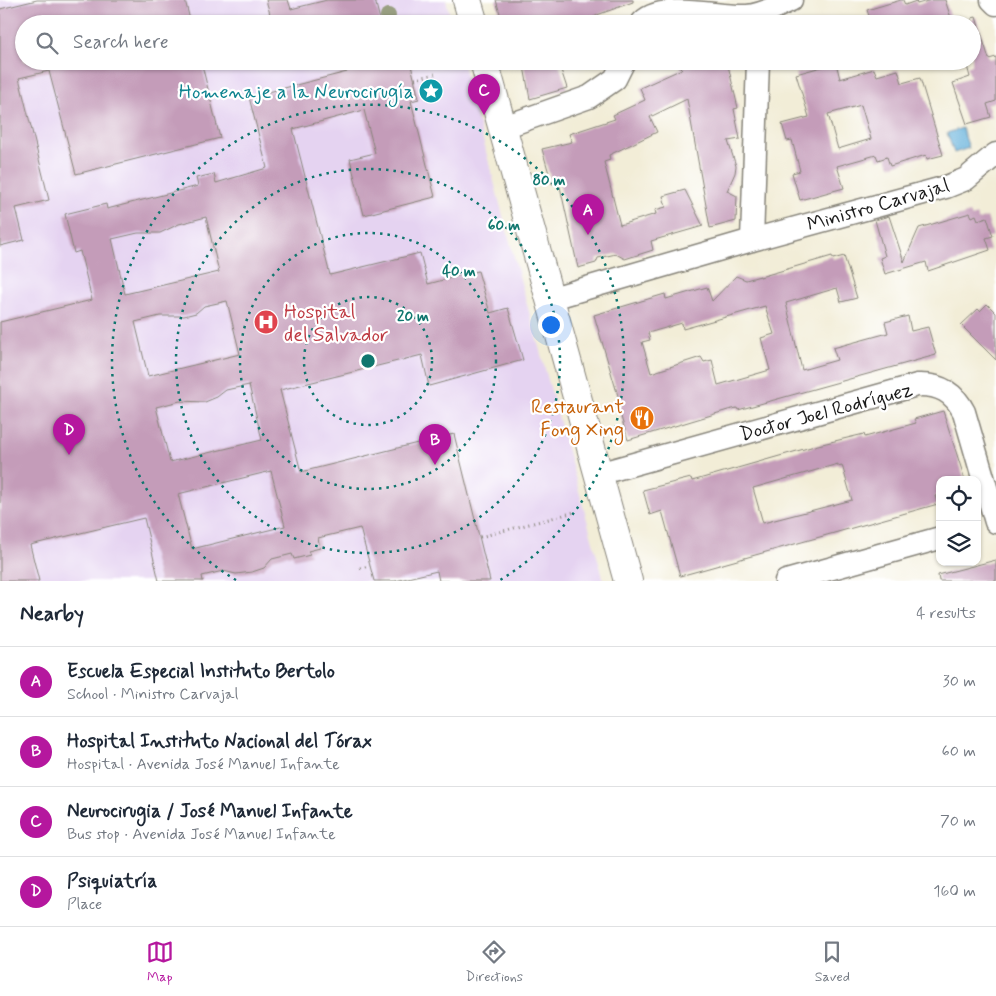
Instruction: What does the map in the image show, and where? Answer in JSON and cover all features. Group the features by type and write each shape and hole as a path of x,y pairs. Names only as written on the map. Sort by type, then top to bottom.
{"street":[{"path":"467,0 471,15"},
{"path":"765,15 791,0"},
{"path":"992,0 996,4"},
{"path":"649,15 652,11 667,7 685,7 732,15"},
{"path":"486,70 628,581"},
{"path":"501,128 589,97 615,79 620,70"},
{"path":"752,240 758,70"},
{"name":"Ministro Carvajal","path":"549,299 752,240 946,187 966,179 996,154"},
{"name":"Doctor Joel Rodríguez","path":"598,474 926,384 948,392 959,402 964,412 996,522"},
{"path":"981,526 996,522"},
{"path":"786,581 936,539"}],"path":[{"path":"415,79 435,74"},
{"path":"480,537 575,512"},
{"path":"360,568 370,566"}],"shaded area":[{"name":"Hospital del Salvador","path":"0,0 446,0 450,15 15,15 15,70 464,70 515,261 604,581 0,581"}],"water":[{"path":"962,128 969,148 954,153 947,133"}],"building":[{"path":"37,0 185,0 189,15 15,15 15,70 203,70 220,138 76,174 49,71 19,78 49,200 16,208 24,240 0,246 0,9"},
{"path":"266,0 288,0 291,9 327,0 375,0 379,15 265,15 270,14"},
{"path":"496,0 633,0 633,2 597,15 500,15"},
{"path":"901,0 903,0 905,5 916,1 917,4 931,0 945,0 950,15 869,15 867,10"},
{"path":"981,33 989,59 996,57 996,101 987,104 991,117 967,124 953,83 970,77 968,70 981,70"},
{"path":"346,70 412,70 419,99 411,101 435,197 364,215 350,159 375,153 364,110 293,129 330,275 420,253 428,284 478,271 490,313 508,308 523,360 429,386 422,355 280,390 301,472 454,434 490,581 439,581 437,571 395,581 374,581 360,528 318,538 320,548 308,551 310,555 294,559 292,554 272,559 264,568 252,572 236,574 223,571 202,576 203,581 159,581 144,518 30,545 39,581 0,581 0,322 92,300 80,251 74,253 65,214 106,204 107,209 198,186 196,178 214,174 216,183 267,168 249,97 347,72","holes":["206,217 219,272 125,294 112,239 138,233 160,233 179,224","227,301 240,354 148,376 135,322 160,316 184,316 196,313 204,306","249,385 262,440 170,462 156,407 180,401 205,402 217,397 226,390","271,471 285,526 192,549 178,494"]},
{"path":"525,70 561,70 567,88 530,99"},
{"path":"680,70 729,70 738,108 734,109 740,139 728,141 736,166 727,191 737,196 736,221 710,228 687,99 650,117 657,132 609,155 610,160 604,162 620,225 656,214 655,210 666,207 663,196 685,190 703,226 651,241 653,250 625,259 616,254 598,258 596,263 578,268 559,182 552,184 542,149 572,142 569,134 615,119 613,115 645,100 640,88"},
{"path":"811,70 838,70 840,79 871,70 874,70 877,76 898,70 902,83 920,78 943,155 927,159 926,155 890,166 887,157 878,160 876,155 837,166 844,188 800,200 792,173 800,171 792,140 787,141 782,124 809,117 796,74","holes":["861,105 871,139 838,149 828,114"]},
{"path":"970,213 972,217 976,215 978,220 987,217 993,236 986,238 990,250 928,271 926,262 885,274 880,258 885,256 875,220 889,216 904,262 919,228"},
{"path":"832,256 833,259 844,256 857,298 841,302 837,288 786,303 802,370 837,360 833,348 888,333 885,322 908,316 911,331 928,327 936,355 738,410 737,408 728,410 628,440 618,407 621,406 594,315 665,294 666,299 707,287 712,301 736,276 746,280","holes":["765,306 774,334 761,338 770,370 718,385 712,360 704,362 701,357 651,373 642,342 650,340 648,333 682,323 683,329"]},
{"path":"987,304 996,313 996,360 961,325 978,309 980,311"},
{"path":"943,411 964,476 936,476 936,505 680,576 662,511 650,515 643,490 691,478 692,481 818,445 864,434 865,437 916,423 914,419","holes":["838,464 838,466 842,465 852,500 763,523 753,488"]},
{"path":"996,560 996,581 939,581 938,575 973,566 981,566 981,564"}],"place":[{"name":"Homenaje a la Neurocirugía","path":"431,91"},
{"name":"Neurocirugia / José Manuel Infante","path":"484,115"},
{"name":"Escuela Especial Instituto Bertolo","path":"588,235"},
{"name":"Hospital del Salvador","path":"266,322"},
{"name":"Restaurant Fong Xing","path":"642,418"},
{"name":"Psiquiatría","path":"69,455"},
{"name":"Hospital Instituto Nacional del Tórax","path":"435,465"}]}
